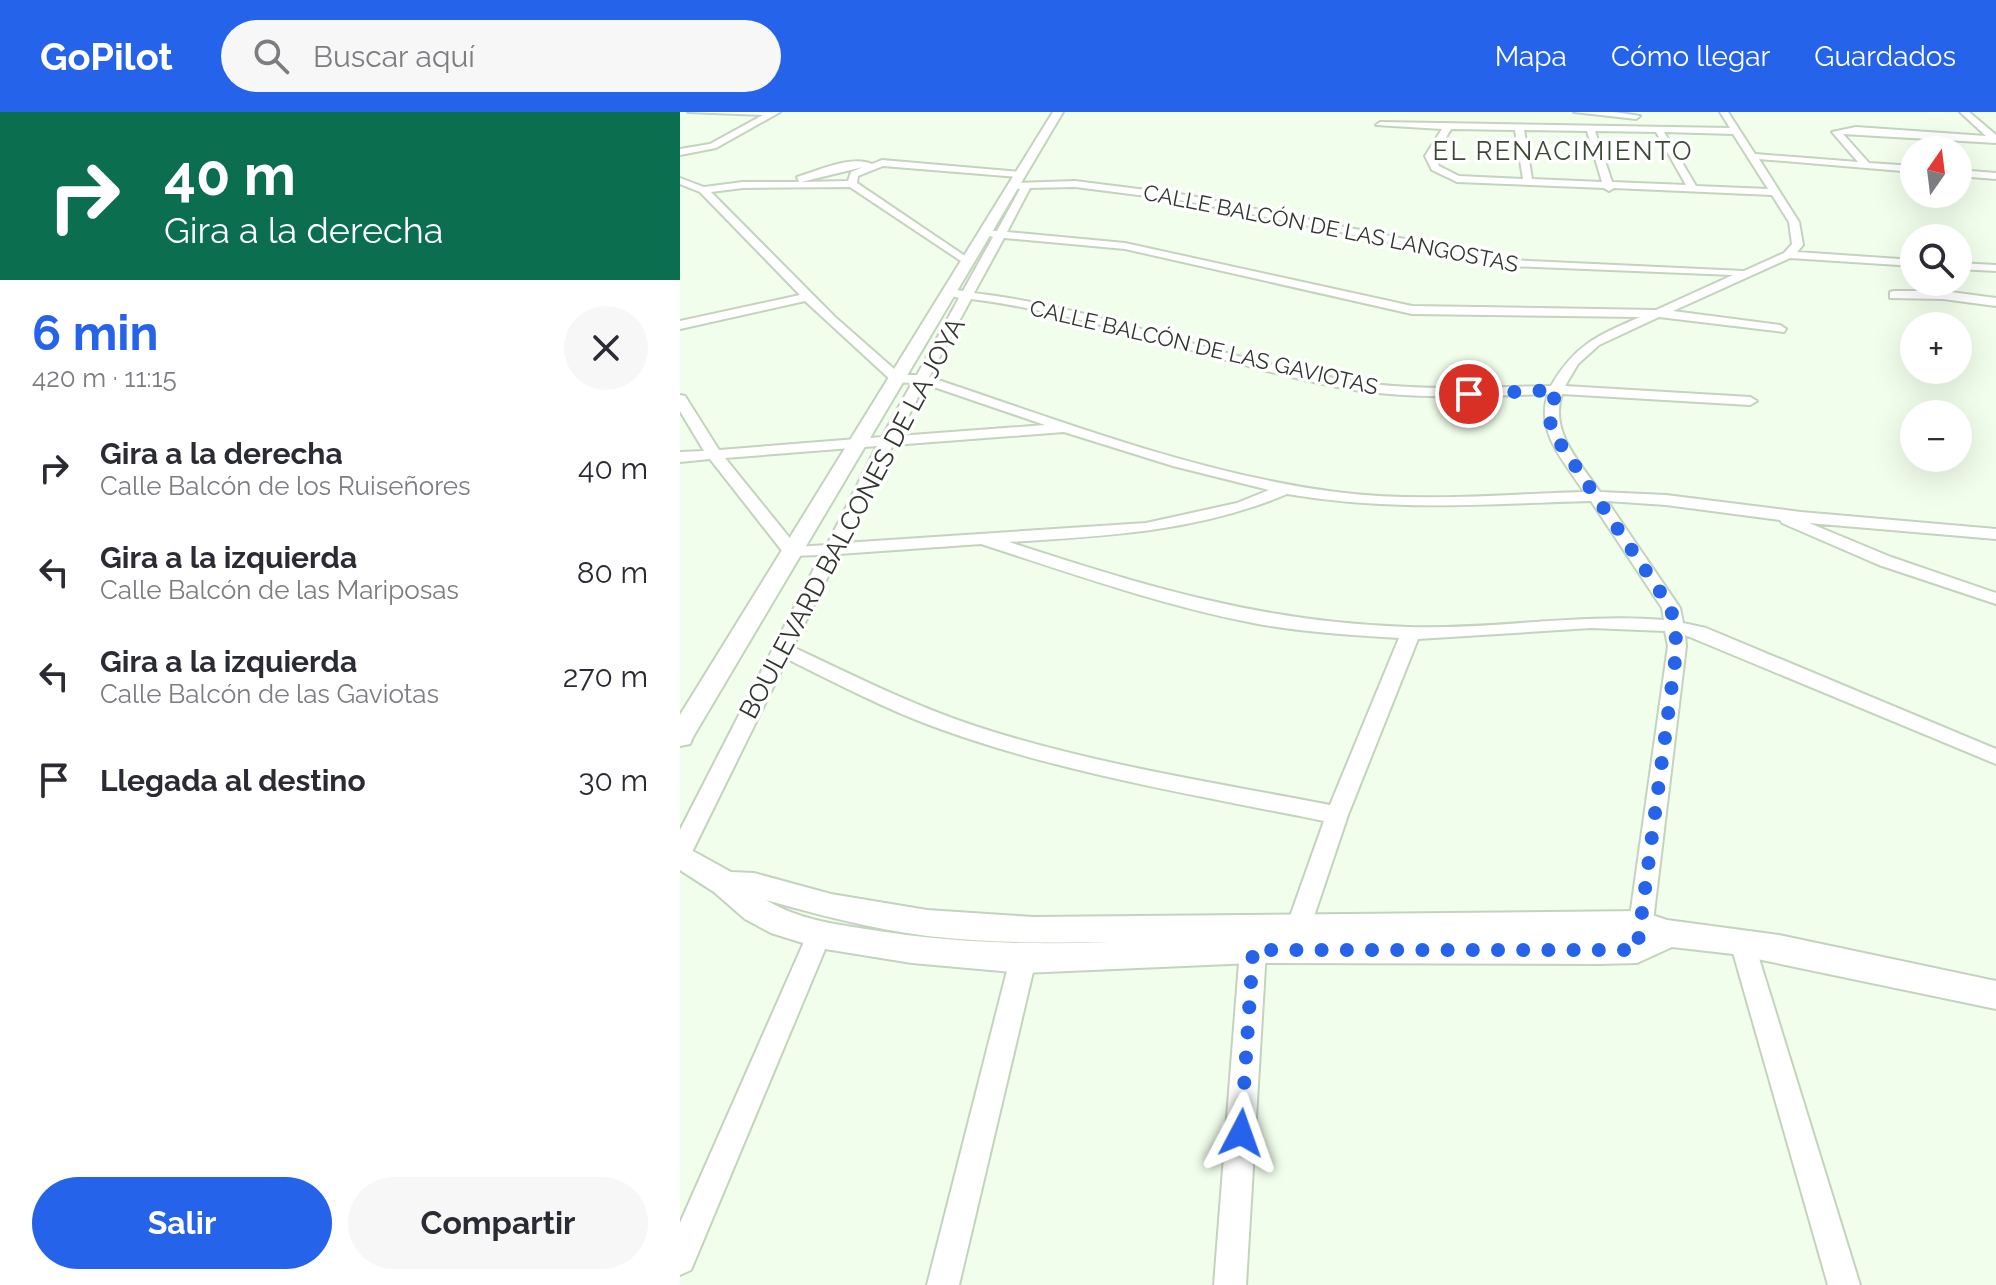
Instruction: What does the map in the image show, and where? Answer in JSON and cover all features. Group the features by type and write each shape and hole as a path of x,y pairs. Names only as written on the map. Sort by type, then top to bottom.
{"street":[{"path":"692,112 775,112"},
{"path":"680,152 713,146 775,112"},
{"name":"BOULEVARD BALCONES DE LA JOYA","path":"680,853 888,440 969,295 993,233 1058,112"},
{"path":"1578,112 1651,117"},
{"path":"1964,112 1995,139"},
{"path":"1648,936 1677,646 1676,626 1671,608 1551,430 1550,416 1556,390 1585,348 1654,313 1795,251 1799,240 1794,222 1726,115 1712,118"},
{"path":"1380,125 1736,131"},
{"path":"1449,125 1430,156 1431,163 1441,173 1466,181 1775,192"},
{"path":"1519,126 1528,183"},
{"path":"1590,128 1609,188"},
{"path":"1658,129 1694,190"},
{"path":"1866,165 1836,132 1847,129 1995,139"},
{"path":"1751,156 1900,168"},
{"path":"852,184 854,174 876,163"},
{"name":"CALLE BALCÓN DE LAS LANGOSTAS","path":"782,185 841,167 876,163 1019,182 1075,184 1186,198 1509,263 1747,272"},
{"path":"1972,174 1996,176"},
{"path":"680,181 703,190 807,297 898,379 923,379 1206,469 1284,489 1377,501 1450,505 1595,496 1634,497 1777,515 1996,534"},
{"path":"703,190 743,185 852,184 967,262"},
{"path":"993,233 1166,253 1412,310 1654,313 1780,329"},
{"name":"BOULEVARD BALCONES DE LA JOYA","path":"680,737 967,262 993,233"},
{"path":"1788,255 1900,262"},
{"path":"1972,267 1996,268"},
{"name":"CALLE BALCÓN DE LAS GAVIOTAS","path":"948,293 1033,306 1347,385 1440,395 1611,391 1750,401"},
{"path":"1894,295 1943,295 1996,302"},
{"path":"680,325 807,297"},
{"path":"680,399 714,454 792,552 1146,528 1242,507 1284,489"},
{"path":"680,457 1073,427"},
{"path":"1777,515 1844,546 1996,599"},
{"path":"985,540 1178,600 1284,622 1411,633 1622,623 1676,626 1699,632 1996,757"},
{"path":"1299,925 1337,815 1411,633"},
{"path":"783,649 912,710 970,732 1107,768 1337,815"},
{"path":"680,853 756,910 782,924 819,935 912,950 1023,959 1648,936"},
{"path":"725,884 754,885 831,906 927,923 1033,930 1299,925 1742,942 1865,965 1996,995"},
{"path":"680,1259 819,935"},
{"path":"1742,942 1844,1285"},
{"path":"1230,1285 1253,950"},
{"path":"943,1285 1023,959"}],"district":[{"name":"EL RENACIMIENTO","path":"1563,151"}],"route":[{"path":"1241,1133 1253,950 1637,950 1677,646 1671,608 1551,430 1550,416 1556,390 1469,394"}]}
